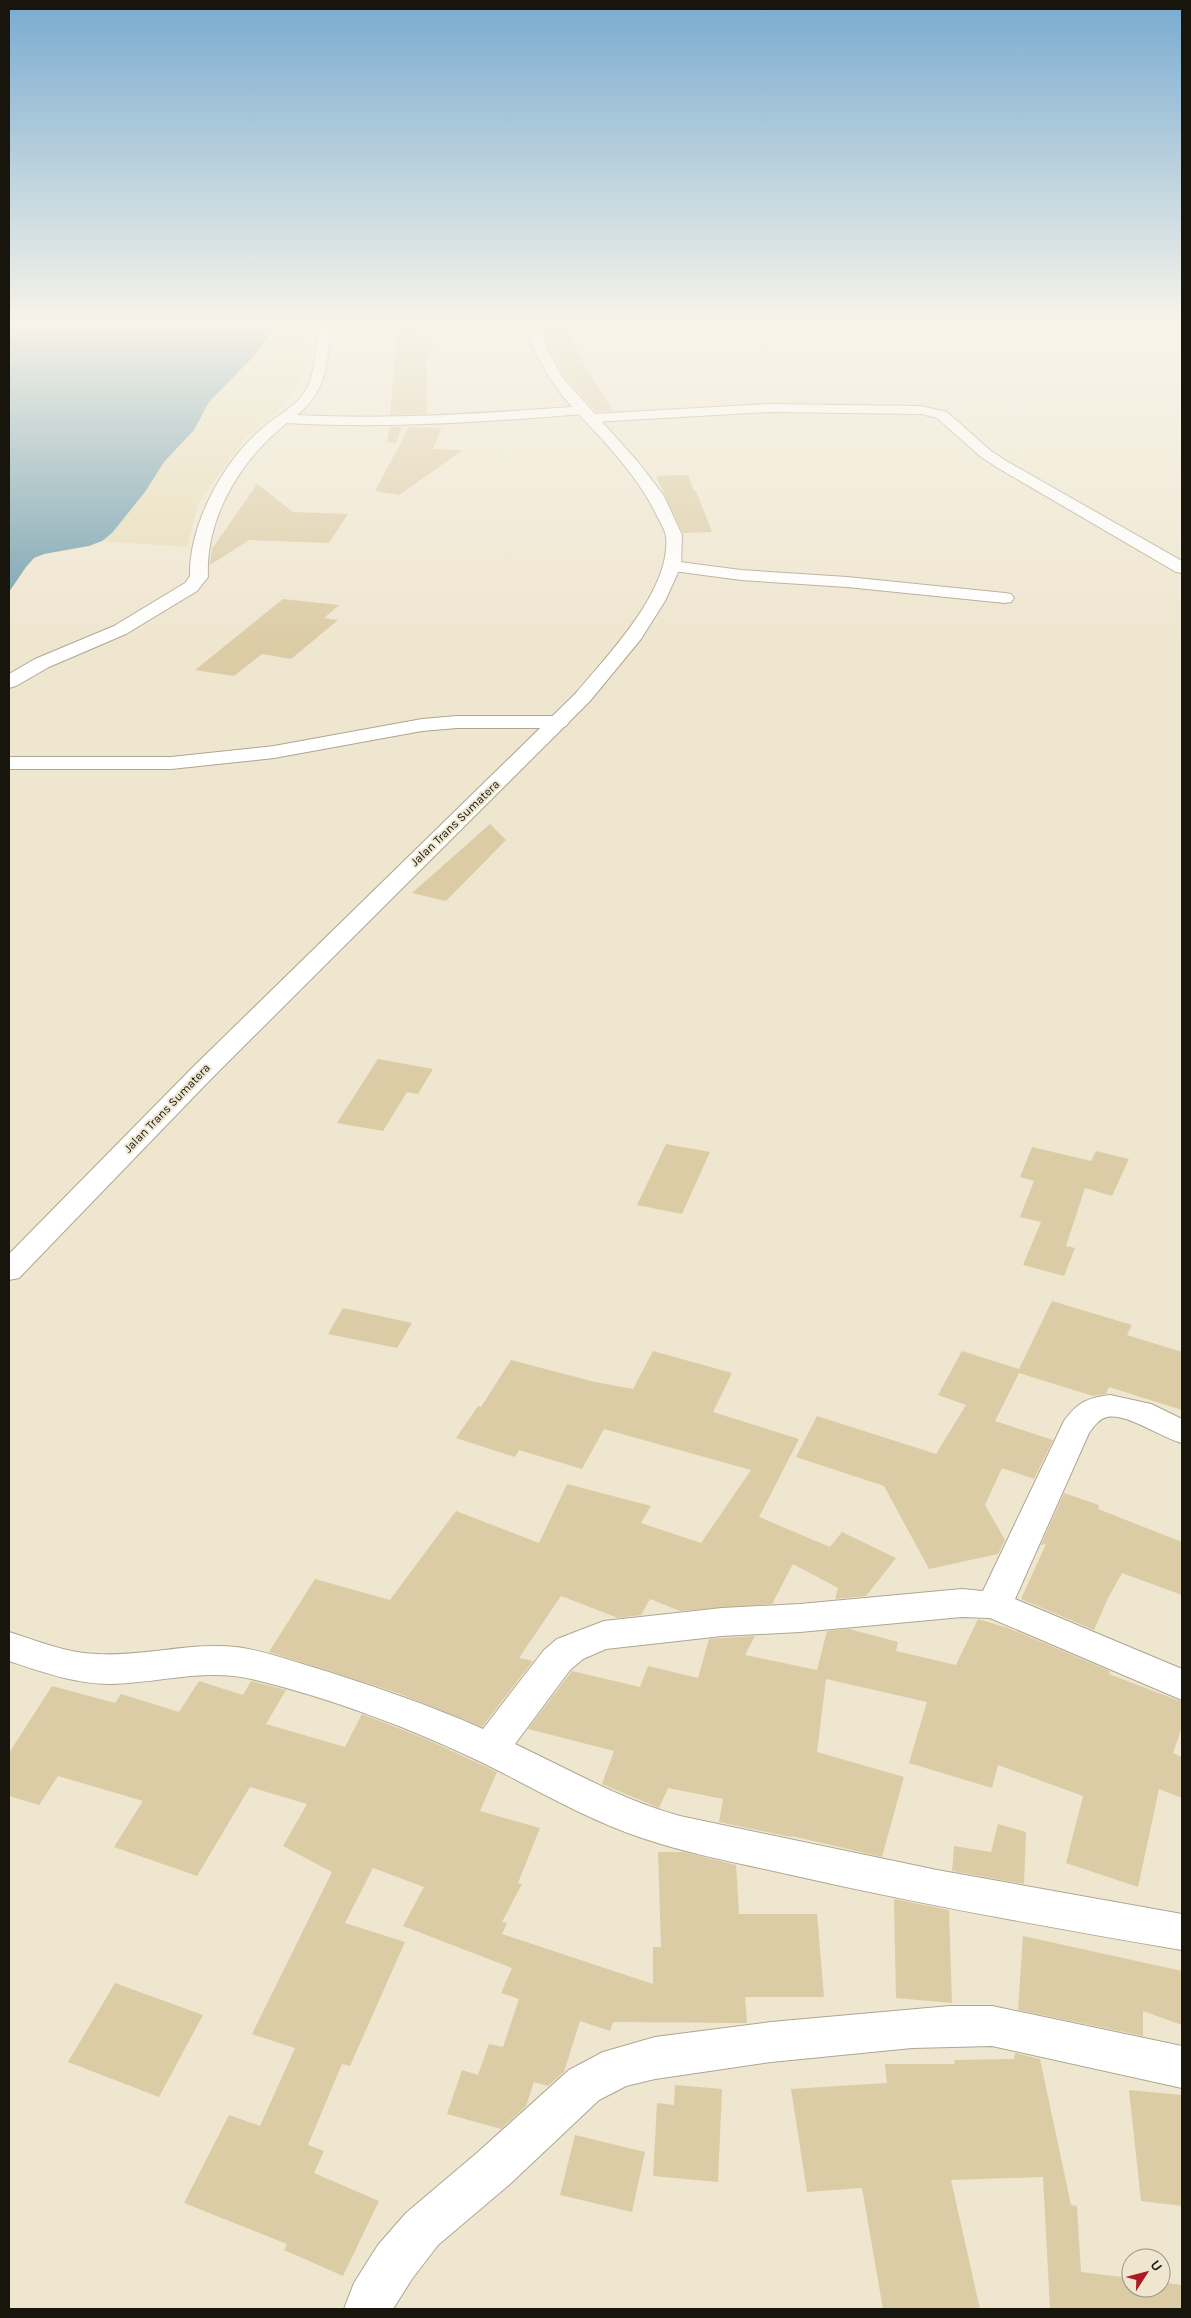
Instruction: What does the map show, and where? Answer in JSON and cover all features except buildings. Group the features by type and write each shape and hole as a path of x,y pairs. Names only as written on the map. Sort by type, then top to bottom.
{"main road":[{"path":"9,682 42,663 120,630 191,587 199,576 197,562 200,542 222,492 259,439 273,428"},
{"name":"Jalan Trans Sumatera","path":"9,1271 201,1074 559,722 635,636 656,601 672,566 674,535 656,496 600,428"},
{"path":"957,428 1003,466 1182,568"},
{"path":"672,566 741,575 847,582 1005,598"},
{"path":"9,763 171,763 274,752 422,725 457,722 559,722"},
{"path":"994,1605 1080,1419 1087,1412 1101,1406 1122,1407 1182,1432"},
{"path":"490,1749 557,1660 570,1649 604,1635 722,1622 800,1618 962,1603 994,1605 1182,1685"},
{"path":"9,1646 56,1663 83,1668 110,1669 197,1660 237,1660 323,1685 490,1749 588,1798 665,1829 883,1878 1003,1902 1182,1932"},
{"path":"368,2309 371,2300 395,2262 422,2229 494,2168 584,2084 618,2067 655,2058 771,2042 950,2026 992,2026 1182,2067"}],"sand":[{"path":"195,428 257,428 246,437 199,502 187,547 102,541 112,533 145,492 164,462"}],"water":[{"path":"9,428 195,428 164,462 145,492 112,533 102,541 89,546 44,554 34,558 9,592"}]}
